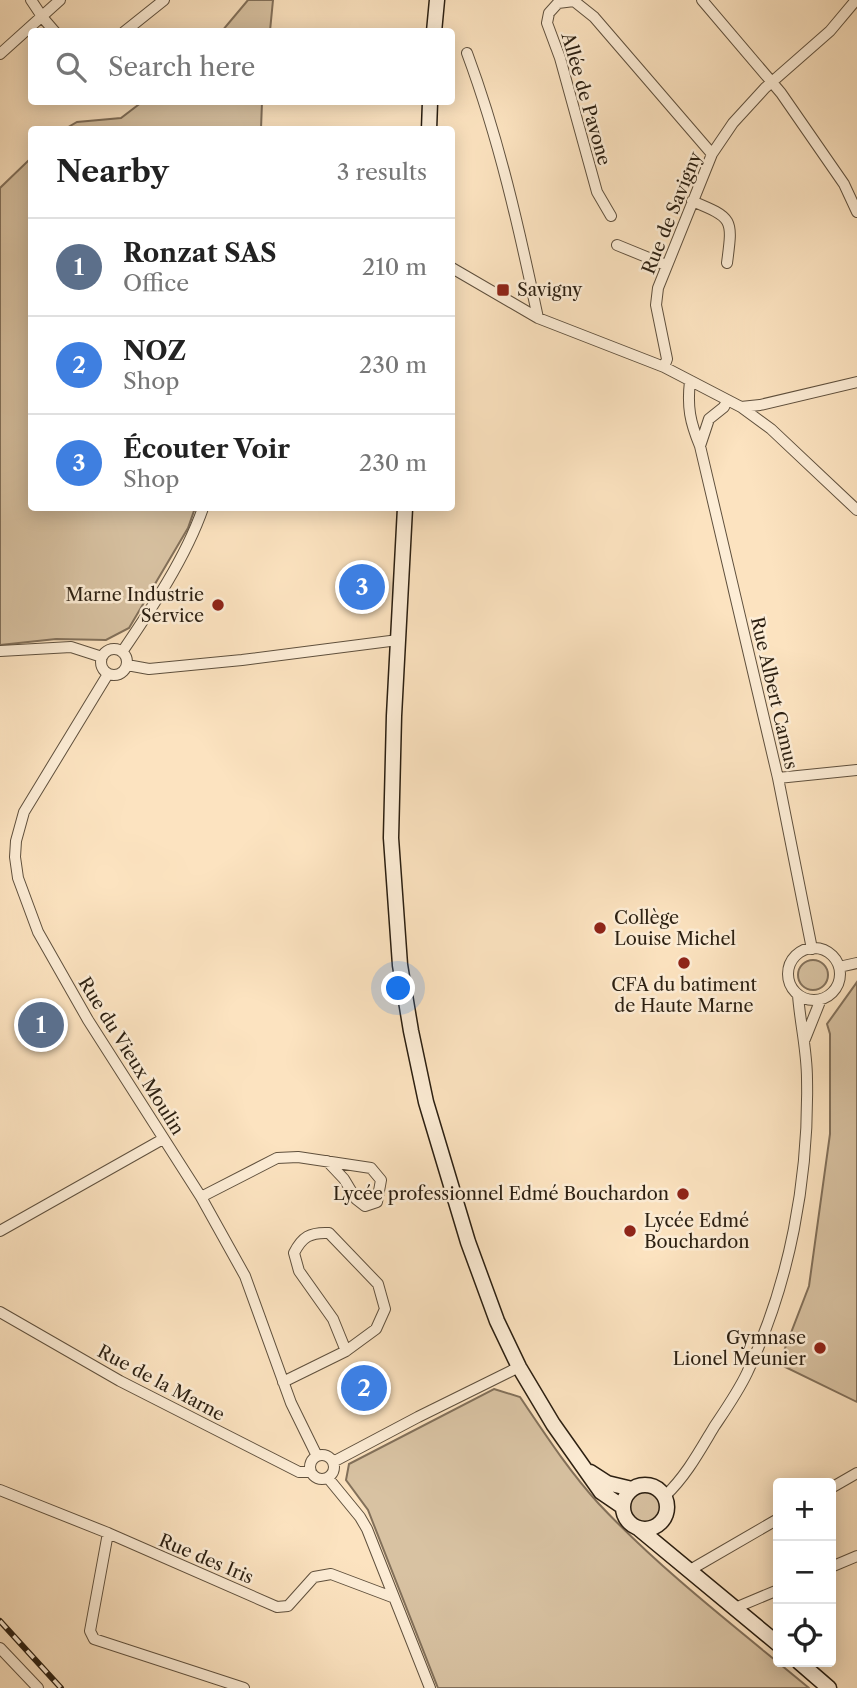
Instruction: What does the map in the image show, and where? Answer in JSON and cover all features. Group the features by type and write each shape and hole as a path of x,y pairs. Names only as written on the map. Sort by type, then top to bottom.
{"street":[{"path":"32,0 52,28"},
{"path":"31,28 61,0"},
{"path":"129,28 164,0"},
{"path":"434,28 437,0"},
{"path":"702,0 772,83 844,184 857,212"},
{"name":"Rue de Savigny","path":"664,367 667,359 656,305 658,288 712,154 745,107 830,31 856,0"},
{"name":"Allée de Pavone","path":"611,216 597,192 560,58 547,23 549,13 558,3 574,1 594,17 712,154"},
{"path":"0,54 28,31"},
{"path":"467,53 485,100 501,157 538,318"},
{"path":"429,126 430,105"},
{"path":"692,201 720,213 727,219 731,232 727,263"},
{"path":"617,245 666,265"},
{"path":"455,270 538,318 664,367 741,407 771,429 857,510"},
{"name":"Rue Albert Camus","path":"690,380 687,404 700,446 778,778 812,949"},
{"path":"741,407 857,382"},
{"path":"700,446 709,419 724,407 727,400"},
{"path":"690,417 698,420 709,419"},
{"path":"122,652 160,593 197,527 202,511"},
{"path":"405,511 391,838 400,965 426,1102 468,1242 496,1321 519,1367 553,1424 601,1492 623,1507"},
{"path":"127,665 149,669 398,640"},
{"path":"0,652 71,647 102,657"},
{"path":"111,649 122,652 127,658 127,665 120,674 108,674 102,666 102,657 111,649"},
{"name":"Rue du Vieux Moulin","path":"108,674 24,813 16,841 18,878 38,932 88,1020 201,1198 245,1276 291,1403 317,1456"},
{"path":"778,778 857,770"},
{"path":"665,1496 691,1465 735,1394 758,1349 775,1304 794,1229 807,1106 804,1039 798,995 789,981 790,966 798,954 812,949 828,953 839,967 839,983 829,996 821,999 813,1000 798,995"},
{"path":"839,967 857,963"},
{"path":"804,1039 821,999"},
{"path":"0,1231 163,1139"},
{"path":"201,1198 277,1158 298,1157 327,1161 371,1168 381,1180 376,1202 365,1206 356,1199 344,1179 327,1161"},
{"path":"283,1382 346,1351 376,1329 385,1309 384,1297 378,1284 329,1234 315,1232 300,1240 294,1253 299,1271 333,1319 346,1351"},
{"name":"Rue de la Marne","path":"0,1312 120,1381 299,1472 311,1472"},
{"path":"333,1462 519,1367"},
{"path":"325,1455 333,1462 333,1473 328,1478 318,1479 311,1472 310,1464 317,1456 325,1455"},
{"path":"586,1469 607,1483 632,1489"},
{"path":"836,1486 857,1473"},
{"path":"328,1478 360,1517 367,1530 430,1688"},
{"path":"638,1528 651,1529 662,1522 668,1509 665,1496 650,1485 632,1489 625,1497 623,1507 627,1520 773,1640"},
{"name":"Rue des Iris","path":"0,1490 277,1606 288,1606 314,1577 331,1574 392,1597"},
{"path":"662,1522 669,1552"},
{"path":"690,1570 773,1522"},
{"path":"108,1533 90,1631 94,1639 244,1688"},
{"path":"836,1565 857,1556"},
{"path":"735,1608 773,1592"},
{"path":"0,1648 38,1688"},
{"path":"805,1667 829,1688"}],"shaded area":[{"path":"248,0 273,0 270,28 225,28"},
{"path":"138,105 262,105 261,126 70,126 77,122 121,118"},
{"path":"28,161 28,511 194,511 188,528 129,628 106,640 56,639 0,645 0,188"},
{"path":"813,960 824,964 828,975 824,986 813,990 802,986 798,975 802,964"},
{"path":"857,982 857,1402 779,1364 809,1286 830,1134 830,1034 827,1024"},
{"path":"494,1389 520,1397 588,1491 623,1529 773,1658 773,1667 784,1667 809,1688 438,1688 368,1510 346,1480 349,1464"},
{"path":"645,1492 656,1497 661,1508 656,1519 645,1524 634,1519 629,1508 634,1497"}],"railway":[{"path":"0,1621 61,1688"}],"place":[{"name":"Savigny","path":"503,290"},
{"name":"Écouter Voir","path":"362,587"},
{"name":"Marne Industrie Service","path":"218,605"},
{"name":"Collège Louise Michel","path":"600,928"},
{"name":"CFA du batiment de Haute Marne","path":"684,963"},
{"name":"Ronzat SAS","path":"41,1025"},
{"name":"Lycée professionnel Edmé Bouchardon","path":"683,1194"},
{"name":"Lycée Edmé Bouchardon","path":"630,1231"},
{"name":"Gymnase Lionel Meunier","path":"820,1348"},
{"name":"NOZ","path":"364,1388"}]}
